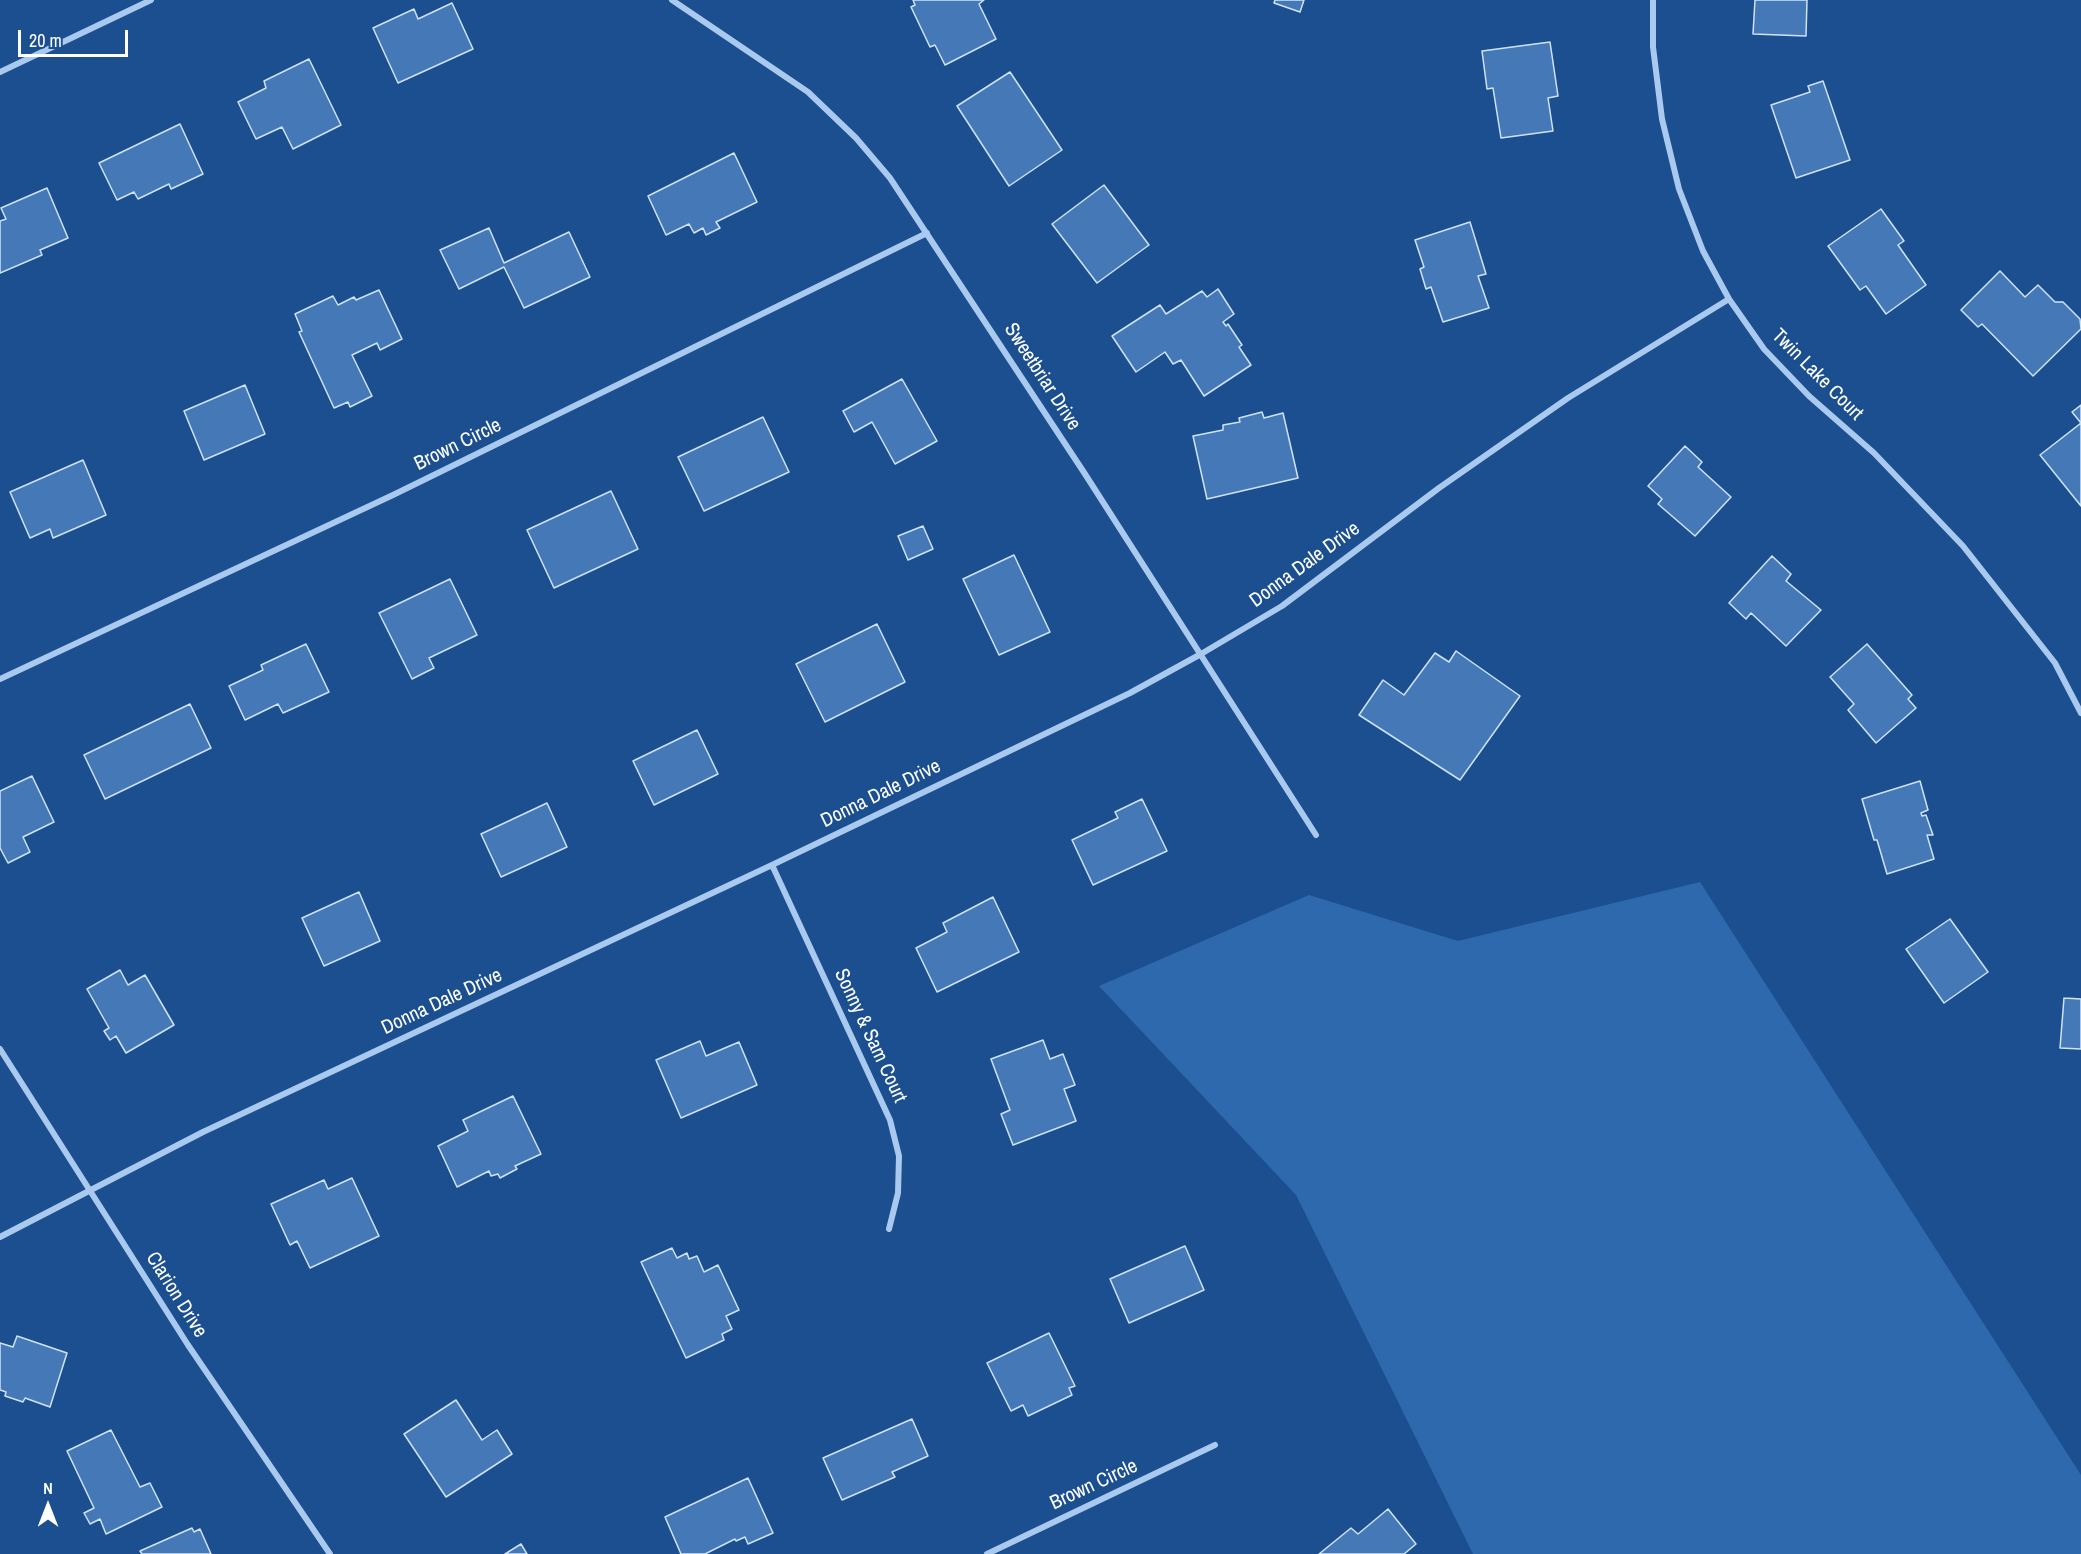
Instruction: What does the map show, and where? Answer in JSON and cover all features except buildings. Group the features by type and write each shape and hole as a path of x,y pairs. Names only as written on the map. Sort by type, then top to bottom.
{"street":[{"path":"0,72 151,0"},
{"name":"Sweetbriar Drive","path":"672,0 808,92 856,138 890,178 1201,654 1316,835"},
{"name":"Twin Lake Court","path":"1653,0 1653,47 1662,119 1679,189 1703,251 1729,299 1764,349 1779,365 1809,396 1874,453 1963,546 2055,663 2081,713"},
{"name":"Brown Circle","path":"0,679 393,495 927,233"},
{"name":"Donna Dale Drive","path":"0,1237 203,1132 772,865 1130,693 1282,606 1438,488 1568,398 1729,299"},
{"name":"Sonny & Sam Court","path":"772,865 890,1120 899,1156 898,1193 889,1229"},
{"name":"Clarion Drive","path":"0,1049 188,1345 330,1554"},
{"name":"Brown Circle","path":"987,1554 1215,1445"}],"shaded area":[{"path":"1700,882 2081,1475 2081,1554 1473,1554 1296,1195 1099,986 1309,895 1458,941"}]}
